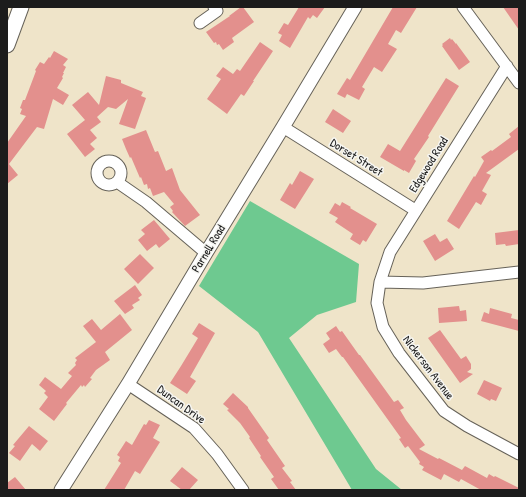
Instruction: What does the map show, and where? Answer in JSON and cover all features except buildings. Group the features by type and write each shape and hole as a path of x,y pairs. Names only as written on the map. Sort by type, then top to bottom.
{"main road":[{"path":"7,45 21,7"}],"street":[{"name":"Parnell Road","path":"61,490 128,384 355,7"},
{"path":"463,7 519,83"},
{"path":"200,23 218,8"},
{"name":"Edgewood Road","path":"380,282 390,252 415,210 507,66"},
{"name":"Dorset Street","path":"283,127 415,210"},
{"path":"117,182 146,202 206,253"},
{"path":"380,282 423,283 519,272"},
{"name":"Nickerson Avenue","path":"380,282 377,303 383,327 399,353 444,411 467,426 519,454"},
{"name":"Duncan Drive","path":"128,384 194,428 217,454 243,490"}],"green space":[{"path":"250,201 359,264 356,302 317,315 289,338 376,469 402,490 352,490 258,332 199,286"}]}
